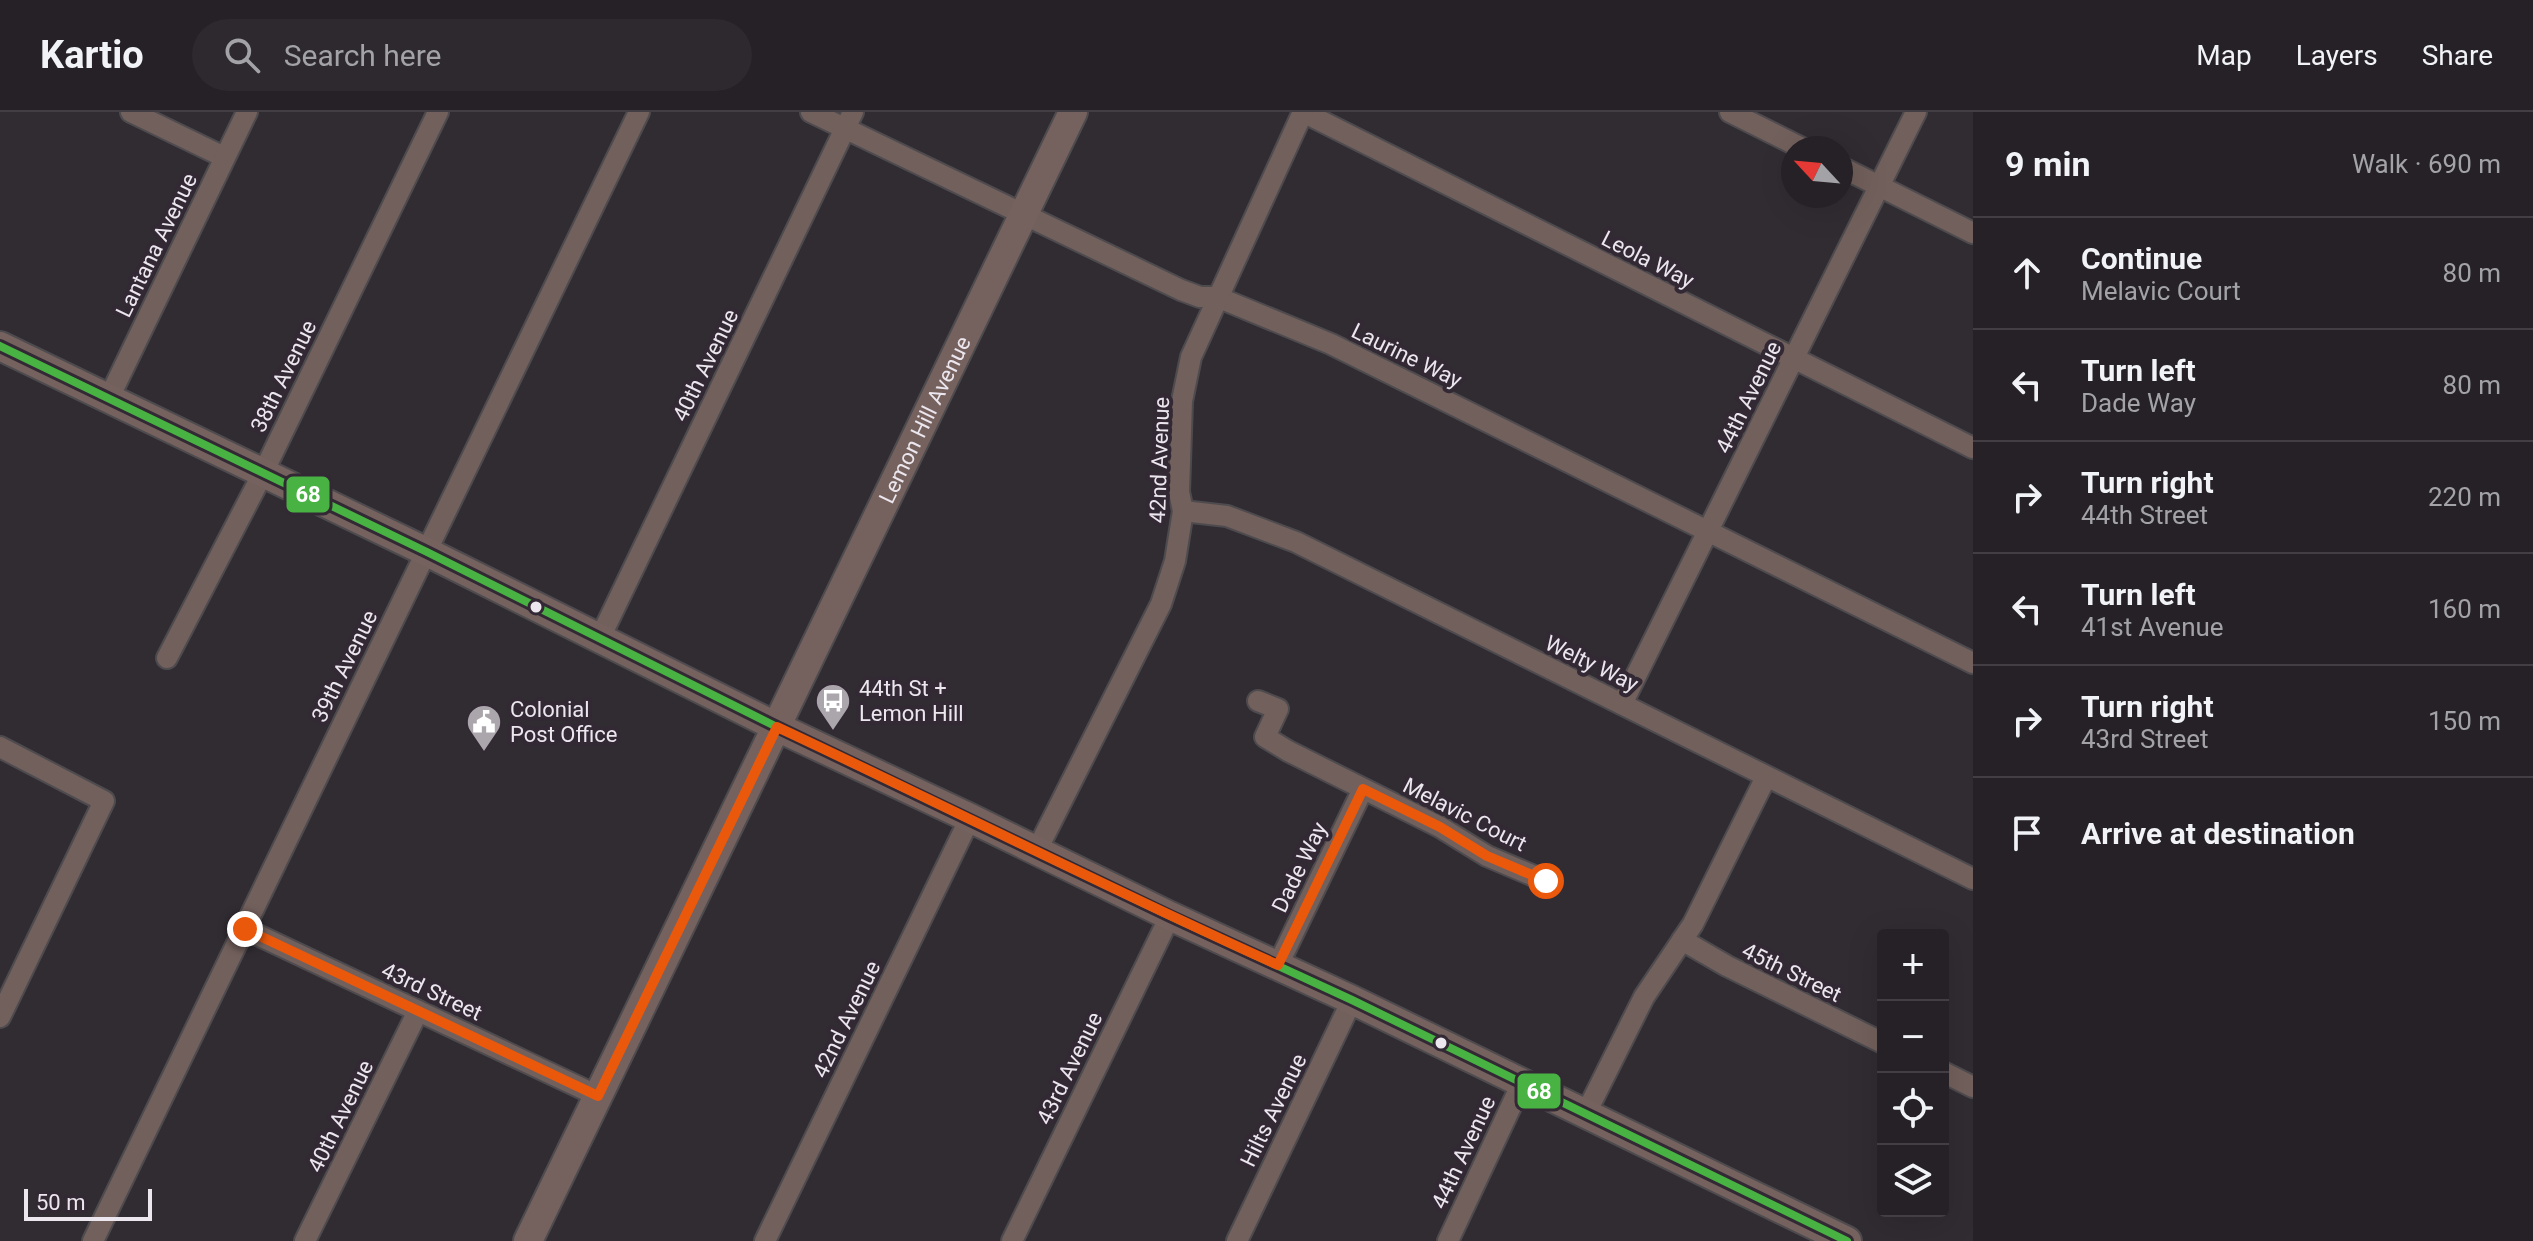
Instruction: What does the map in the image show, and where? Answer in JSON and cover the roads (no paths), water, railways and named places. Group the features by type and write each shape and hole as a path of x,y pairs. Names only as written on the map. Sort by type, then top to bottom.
{"street":[{"path":"131,112 224,157"},
{"name":"Lantana Avenue","path":"109,398 247,112"},
{"name":"38th Avenue","path":"167,658 263,473 438,112"},
{"name":"39th Avenue","path":"93,1241 639,112"},
{"name":"Laurine Way","path":"811,112 849,120 1024,215 1181,290 1200,297 1217,297 1331,344 1973,663"},
{"name":"Lemon Hill Avenue","path":"528,1241 1073,112"},
{"name":"42nd Avenue","path":"1037,850 1161,604 1175,561 1183,511 1179,492 1182,401 1191,357 1303,112"},
{"name":"Leola Way","path":"1303,112 1973,448"},
{"path":"1730,112 1781,138"},
{"name":"44th Avenue","path":"1622,704 1916,112"},
{"name":"40th Avenue","path":"600,638 849,120"},
{"path":"1853,173 1973,233"},
{"path":"0,346 427,552 777,727 1352,1000 1847,1241"},
{"name":"Welty Way","path":"1183,511 1227,516 1296,542 1973,879"},
{"name":"Melavic Court","path":"1258,701 1278,709 1265,737 1440,827 1487,856 1546,881"},
{"path":"0,747 104,801 0,1017"},
{"path":"1585,1115 1644,997 1693,924 1766,777"},
{"name":"Dade Way","path":"1278,965 1363,789"},
{"name":"42nd Avenue","path":"765,1241 970,818"},
{"name":"43rd Avenue","path":"1012,1241 1170,916"},
{"name":"43rd Street","path":"245,929 598,1096"},
{"name":"45th Street","path":"1682,940 1727,966 1877,1040"},
{"name":"Hilts Avenue","path":"1237,1241 1352,1000"},
{"name":"40th Avenue","path":"305,1241 418,1011"},
{"path":"1945,1073 1973,1087"},
{"name":"44th Avenue","path":"1448,1241 1522,1083"}],"place":[{"name":"44th St + Lemon Hill","path":"833,732"},
{"name":"Colonial Post Office","path":"484,753"}]}
